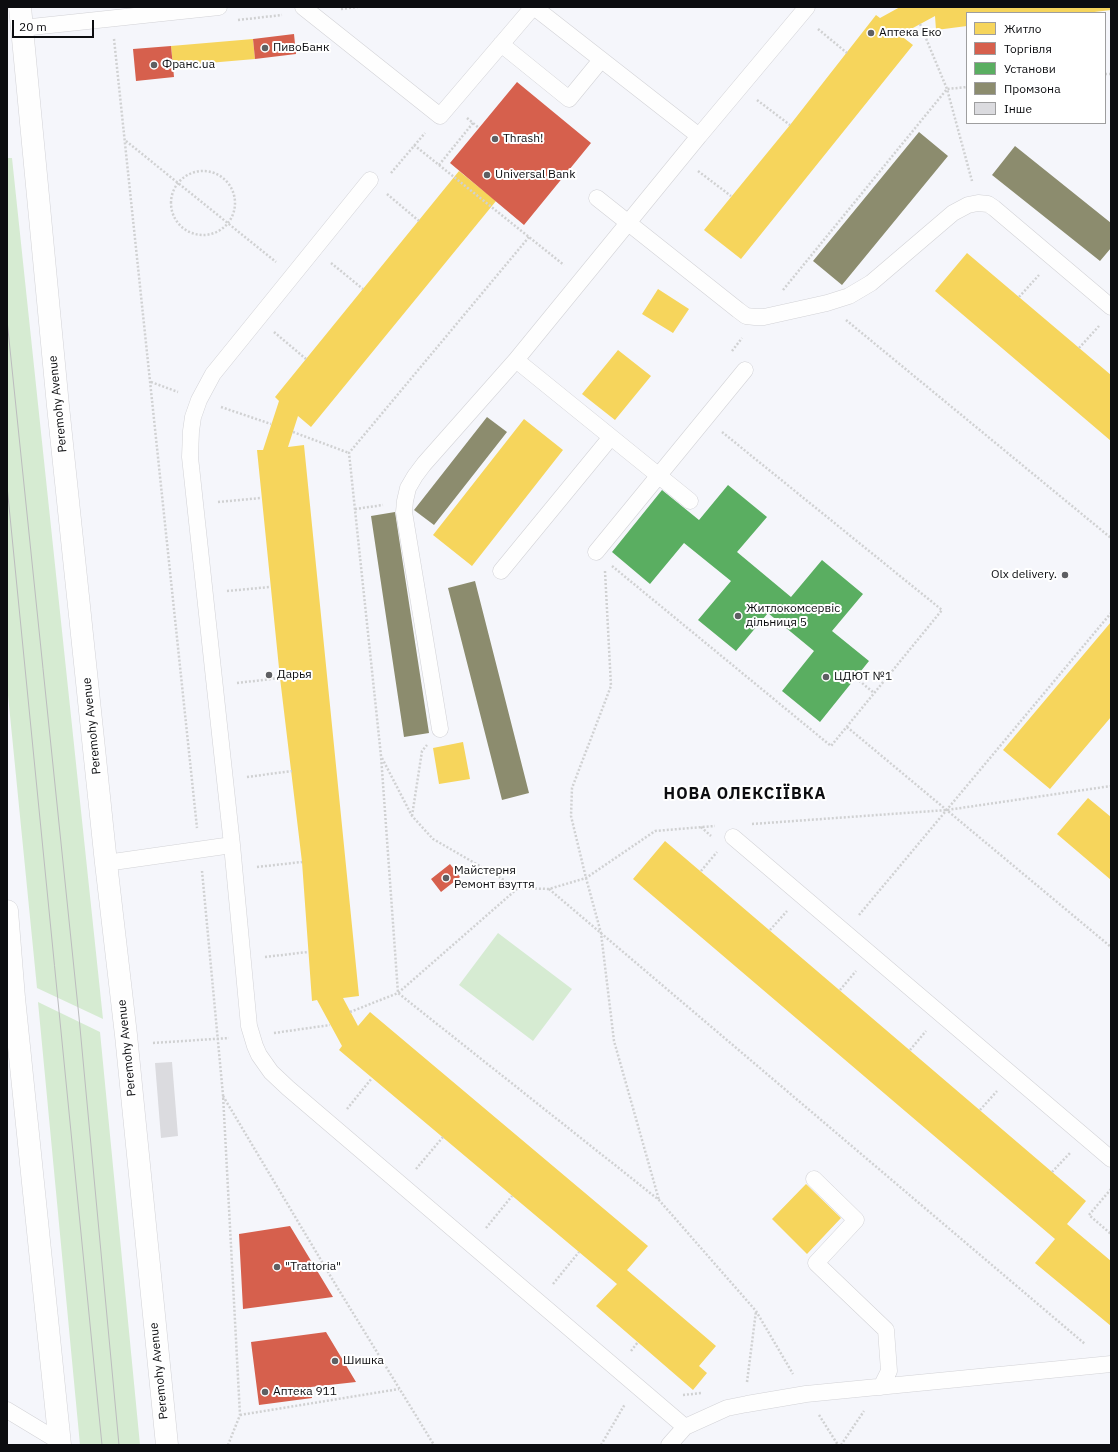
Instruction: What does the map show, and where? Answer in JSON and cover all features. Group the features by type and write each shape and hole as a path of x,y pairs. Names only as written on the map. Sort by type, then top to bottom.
{"main road":[{"name":"Peremohy Avenue","path":"21,17 57,398 169,1444"},
{"path":"7,911 9,958 59,1444"}],"lane":[{"path":"21,17 218,7"},
{"path":"303,7 440,116 533,7 699,136"},
{"path":"440,729 404,512 408,488 415,476 516,360 699,136 807,7"},
{"path":"501,44 569,98 601,60"},
{"path":"370,180 213,374 193,417 191,431 190,457 232,845 247,1016 251,1036 254,1046 265,1064 288,1088 684,1426"},
{"path":"597,198 746,316 760,317 826,303 849,296 871,283 949,216 962,207 978,203 988,204 994,208 1107,313"},
{"path":"516,360 690,501"},
{"path":"600,556 659,476 745,370"},
{"path":"501,571 611,437"},
{"path":"733,837 1111,1160"},
{"path":"106,862 232,845"},
{"path":"814,1179 856,1220 816,1262 886,1330 889,1371 881,1387"},
{"path":"669,1445 684,1426 727,1408 747,1404 806,1394 1111,1364"},
{"path":"7,1410 59,1444"}],"path":[{"path":"920,24 947,89 978,203"},
{"path":"818,28 847,53"},
{"path":"114,32 200,850 223,1095 240,1415 228,1445"},
{"path":"728,356 947,89 966,87"},
{"path":"752,96 790,125"},
{"path":"439,165 473,123"},
{"path":"125,141 292,275"},
{"path":"389,176 414,145 582,280"},
{"path":"694,167 731,196"},
{"path":"204,170 215,173 224,178 230,185 235,195 233,215 228,223 220,231 209,235 198,235 187,231 179,224 173,215 171,204 172,193 178,183 185,176 204,170"},
{"path":"385,193 419,220"},
{"path":"529,237 349,453 381,756 398,993 659,1200 756,1311 746,1387 747,1404"},
{"path":"329,262 363,289"},
{"path":"1019,297 1039,275"},
{"path":"826,303 1111,538"},
{"path":"1080,348 1107,313"},
{"path":"272,331 306,358"},
{"path":"600,556 832,746 942,610 706,419"},
{"path":"293,432 349,453"},
{"path":"214,502 261,498"},
{"path":"355,509 405,501"},
{"path":"600,556 611,686 572,788 571,816 601,933 614,1041 659,1200"},
{"path":"224,591 270,587"},
{"path":"845,932 1111,613"},
{"path":"234,683 280,678"},
{"path":"856,678 874,693"},
{"path":"847,727 1111,947"},
{"path":"412,816 422,751 440,729"},
{"path":"381,756 412,816 433,839 518,888 548,889 586,878 655,831 717,826"},
{"path":"243,777 292,771"},
{"path":"749,824 947,810 1111,786"},
{"path":"701,871 718,850"},
{"path":"252,868 302,862"},
{"path":"350,1012 398,993 518,888"},
{"path":"548,889 1090,1348"},
{"path":"770,930 788,910"},
{"path":"262,957 308,952"},
{"path":"840,990 857,970"},
{"path":"148,1044 251,1036 330,1025"},
{"path":"910,1050 927,1030"},
{"path":"344,1111 372,1078"},
{"path":"980,1110 1002,1086"},
{"path":"223,1095 434,1445"},
{"path":"415,1171 443,1138"},
{"path":"1052,1172 1074,1148"},
{"path":"1111,1189 1089,1215 1111,1234"},
{"path":"484,1230 512,1196"},
{"path":"551,1287 579,1252"},
{"path":"601,1445 636,1386"},
{"path":"841,1445 881,1387"},
{"path":"240,1415 399,1389"}],"green space":[{"path":"7,158 12,158 103,1019 37,988 7,685"},
{"path":"498,933 572,989 533,1041 459,985"},
{"path":"38,1002 100,1032 140,1445 80,1445"}],"building: Житло":[{"path":"900,7 1111,7 1111,10 1094,12 966,12 966,26 936,30 935,16 900,35 913,45 741,259 704,230 790,125 876,15 880,18"},
{"path":"253,39 255,59 173,66 171,46"},
{"path":"459,171 496,201 311,427 298,416 288,447 304,445 359,996 343,998 358,1026 370,1012 648,1246 627,1270 716,1346 699,1366 707,1373 693,1390 596,1306 617,1284 339,1050 342,1046 317,1000 312,1001 302,862 280,678 257,450 263,450 279,401 275,397"},
{"path":"967,253 1111,375 1111,441 935,291"},
{"path":"658,289 689,309 673,333 642,314"},
{"path":"618,350 651,376 615,420 582,394"},
{"path":"524,419 563,450 472,566 433,535"},
{"path":"1111,622 1111,717 1050,789 1003,750"},
{"path":"463,742 470,779 439,784 433,748"},
{"path":"1088,798 1111,817 1111,880 1057,834"},
{"path":"665,841 1086,1201 1067,1224 1111,1261 1111,1326 1035,1263 1055,1239 633,879"},
{"path":"806,1184 841,1218 807,1254 772,1219"}],"building: Торгівля":[{"path":"294,34 296,54 255,59 253,39"},
{"path":"171,46 174,77 136,81 133,49"},
{"path":"517,82 591,143 524,225 450,163"},
{"name":"Майстерня Ремонт взуття","path":"450,864 460,877 441,892 431,879"},
{"path":"290,1226 333,1297 243,1309 239,1234"},
{"path":"326,1332 356,1382 311,1387 312,1398 259,1405 251,1342"}],"building: Установи":[{"path":"728,485 767,517 737,552 791,597 822,560 863,594 832,631 869,661 820,722 782,691 814,651 768,613 736,651 698,620 731,581 684,543 650,584 612,552 662,490 699,520"}],"building: Промзона":[{"path":"919,132 948,156 842,285 813,261"},
{"path":"1015,146 1111,223 1111,248 1100,261 992,175"},
{"path":"487,417 507,432 434,525 414,510"},
{"path":"395,512 429,733 404,737 371,516"},
{"path":"475,581 529,793 502,800 448,588"}],"building: Інше":[{"path":"172,1062 178,1136 161,1138 155,1063"}],"tram line":[{"path":"7,320 79,1017 119,1445"},
{"path":"7,486 102,1445"}],"place":[{"name":"Аптека Еко","path":"871,33"},
{"name":"ПивоБанк","path":"265,48"},
{"name":"Франс.ua","path":"154,65"},
{"name":"Thrash!","path":"495,139"},
{"name":"Universal Bank","path":"487,175"},
{"name":"Olx delivery.","path":"1065,575"},
{"name":"Житлокомсервіс дільниця 5","path":"738,616"},
{"name":"Дарья","path":"269,675"},
{"name":"ЦДЮТ №1","path":"826,677"},
{"name":"Майстерня Ремонт взуття","path":"446,878"},
{"name":"\"Trattoria\"","path":"277,1267"},
{"name":"Шишка","path":"335,1361"},
{"name":"Аптека 911","path":"265,1392"}],"district":[{"name":"НОВА ОЛЕКСІЇВКА","path":"745,794"}]}
